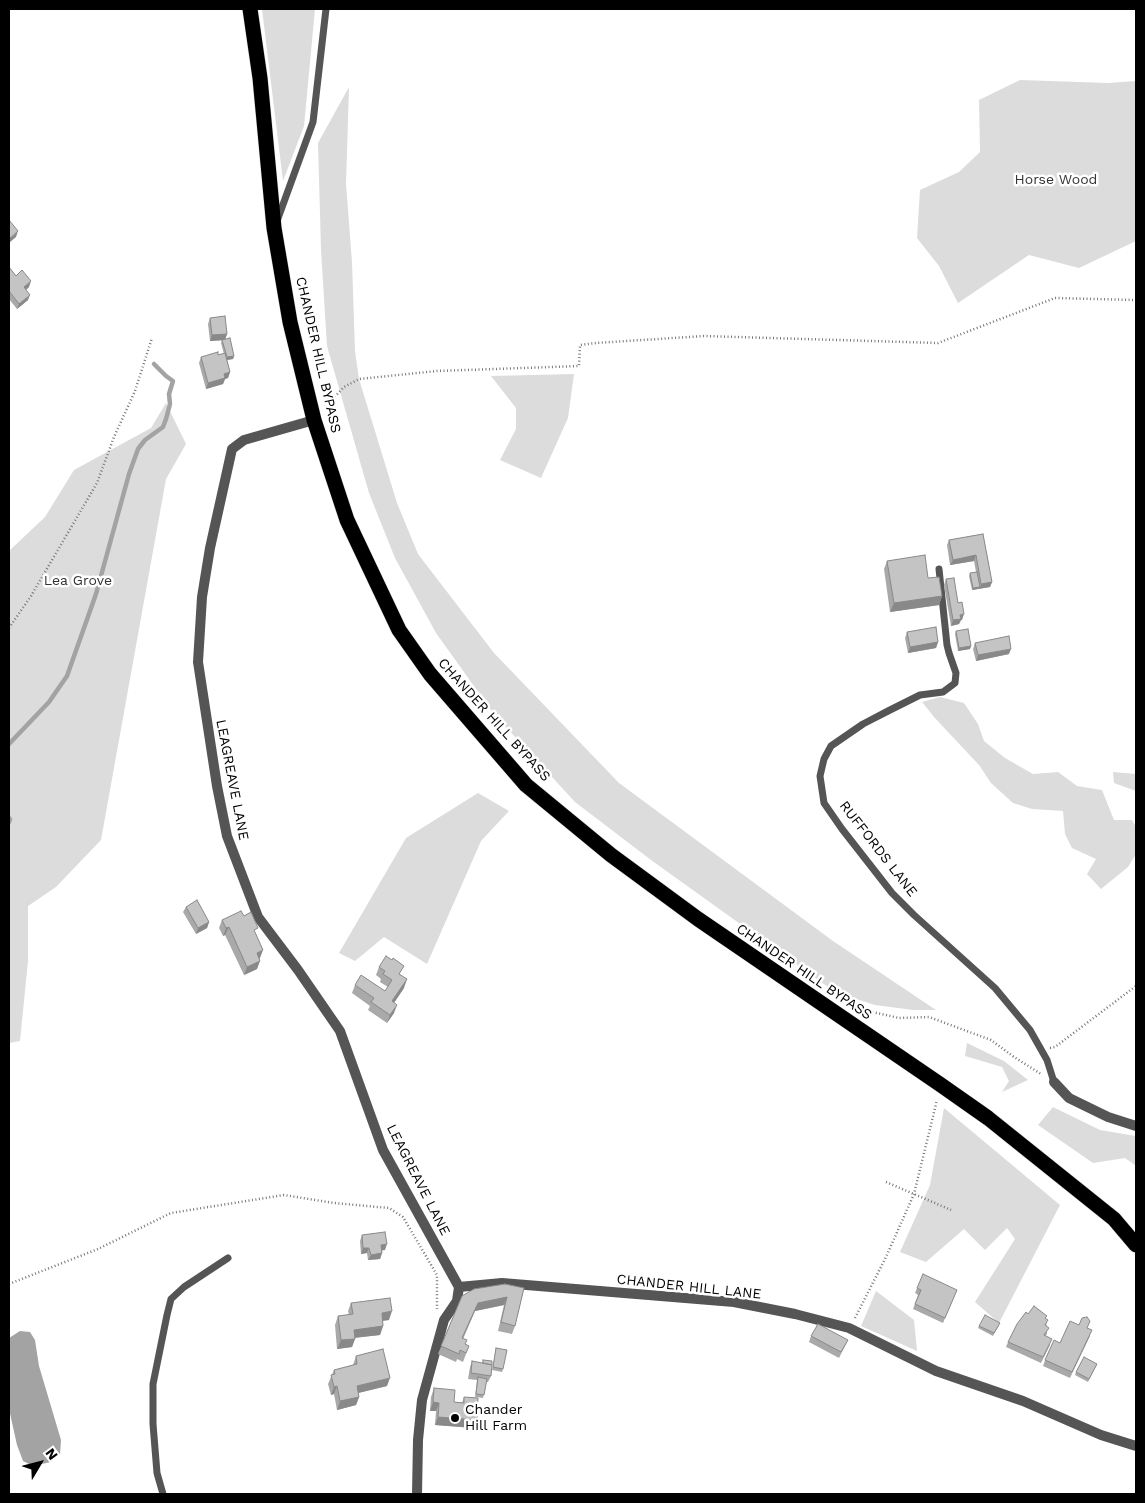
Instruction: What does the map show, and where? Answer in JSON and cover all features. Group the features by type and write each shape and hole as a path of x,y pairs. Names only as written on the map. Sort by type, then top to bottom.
{"highway":[{"name":"CHANDER HILL BYPASS","path":"250,9 260,78 274,228 290,322 314,420 347,520 399,630 430,674 526,785 611,855 698,919 988,1118 1114,1219 1136,1245"}],"street":[{"name":"LEAGREAVE LANE","path":"314,420 244,440 232,449 210,548 202,597 198,662 216,786 227,836 258,917 298,970 340,1031 383,1150 459,1286"},
{"path":"1054,1082 1069,1098 1108,1117 1136,1126"},
{"name":"CHANDER HILL LANE","path":"459,1286 502,1283 734,1302 795,1314 849,1328 936,1371 1023,1401 1102,1435 1136,1446"},
{"path":"417,1494 418,1440 422,1400 444,1320 457,1301 459,1286"}],"lane":[{"path":"274,228 313,122 326,9"},
{"name":"RUFFORDS LANE","path":"939,569 947,645 956,669 956,680 952,686 943,692 920,696 863,724 832,746 824,759 820,776 824,803 892,893 914,916 995,988 1030,1030 1047,1060 1054,1082"},
{"path":"163,1494 157,1473 153,1424 153,1384 171,1299 184,1287 228,1258"}],"path":[{"path":"314,420 344,387 359,379 436,371 578,366 580,345 704,336 936,343 1055,298 1136,300"},
{"path":"9,628 31,596 97,483 134,391 152,338"},
{"path":"1041,1050 1055,1047 1136,986"},
{"path":"837,1015 856,1006 868,1011 899,1018 929,1017 991,1040 1014,1058 1054,1082"},
{"path":"849,1328 886,1257 914,1194 941,1085"},
{"path":"886,1182 951,1210"},
{"path":"9,1284 98,1250 171,1213 284,1195 334,1203 389,1208 403,1217 436,1275 438,1311"}],"green space":[{"path":"262,9 315,9 304,126 283,181"},
{"name":"Horse Wood","path":"1020,80 1108,83 1136,81 1136,241 1079,268 1029,255 958,303 939,266 917,238 920,190 959,172 980,152 979,100"},
{"path":"349,87 346,184 352,262 355,351 359,379 397,503 418,554 494,653 619,783 833,941 936,1010 913,1010 875,1005 835,992 651,860 575,802 494,714 436,633 395,558 369,493 327,346 321,250 318,143"},
{"path":"574,374 568,418 541,478 500,460 516,429 516,408 491,376"},
{"name":"Lea Grove","path":"166,403 186,444 166,479 101,840 56,887 28,906 28,961 20,1041 9,1043 9,551 45,517 74,470 151,428"},
{"path":"940,697 964,703 978,724 984,741 1005,758 1033,774 1058,772 1077,786 1102,790 1114,820 1132,820 1136,827 1136,854 1128,867 1101,889 1087,874 1096,859 1072,848 1065,834 1063,811 1032,809 1013,803 991,783 979,765 922,702"},
{"path":"1113,772 1136,774 1136,791 1114,783"},
{"path":"478,793 509,811 481,841 427,964 384,937 355,961 339,953 406,838"},
{"path":"967,1043 1004,1061 1028,1080 1002,1092 1009,1081 1002,1067 965,1056"},
{"path":"1053,1107 1100,1130 1136,1136 1136,1166 1125,1158 1093,1163 1038,1125"},
{"path":"944,1108 1060,1205 999,1323 975,1302 1015,1239 1007,1228 985,1250 964,1229 926,1262 900,1252 930,1185"},
{"path":"876,1291 914,1320 917,1351 861,1326"}],"shaded area":[{"path":"20,1331 30,1332 35,1340 39,1366 61,1440 60,1454 51,1462 33,1466 23,1461 17,1445 9,1409 9,1338"}],"building":[{"path":"9,220 18,231 9,239"},
{"path":"9,267 16,276 22,270 31,281 24,287 30,295 19,304 9,291"},
{"path":"225,316 227,334 212,335 210,318"},
{"path":"230,338 234,356 227,357 222,340"},
{"path":"218,352 218,355 225,353 230,372 224,374 225,378 208,383 201,357"},
{"path":"983,534 992,582 981,584 976,555 953,560 949,540"},
{"path":"925,555 928,578 939,577 942,596 894,603 887,561"},
{"path":"977,572 980,587 973,588 970,573"},
{"path":"954,578 958,603 962,602 964,614 960,615 961,619 953,620 946,579"},
{"path":"936,627 938,642 910,647 907,632"},
{"path":"968,629 971,646 959,648 956,631"},
{"path":"1009,636 1011,649 978,655 975,643"},
{"path":"197,900 209,922 198,928 186,907"},
{"path":"241,911 244,916 251,912 258,928 254,930 263,950 257,953 260,961 247,967 229,927 226,928 222,920"},
{"path":"386,956 392,960 393,958 404,966 399,974 407,979 392,1001 397,1005 390,1015 371,1002 374,998 355,985 361,975 385,991 392,980 383,974 385,971 379,967"},
{"path":"385,1232 387,1244 381,1245 382,1253 371,1255 369,1248 363,1248 362,1235"},
{"path":"923,1274 957,1290 945,1318 915,1304 921,1290 917,1288"},
{"path":"505,1284 524,1288 515,1326 501,1322 507,1297 478,1303 462,1338 467,1340 465,1344 469,1346 466,1353 460,1350 459,1354 441,1346 462,1296 474,1289"},
{"path":"390,1298 392,1311 382,1313 383,1326 354,1330 355,1339 341,1340 338,1316 353,1314 351,1303"},
{"path":"1034,1306 1047,1316 1045,1318 1048,1320 1045,1325 1049,1328 1044,1335 1052,1339 1043,1357 1008,1342 1017,1324 1026,1312 1028,1314"},
{"path":"985,1315 1000,1323 994,1333 979,1326"},
{"path":"1087,1317 1090,1321 1087,1328 1092,1330 1072,1372 1045,1360 1054,1340 1060,1343 1070,1321 1079,1325 1082,1318"},
{"path":"818,1324 848,1340 841,1352 811,1336"},
{"path":"496,1348 507,1350 503,1369 493,1367"},
{"path":"383,1349 390,1378 357,1386 359,1397 340,1401 337,1386 334,1387 331,1375 335,1374 334,1370 357,1364 356,1356"},
{"path":"1084,1357 1097,1364 1089,1379 1076,1372"},
{"path":"483,1360 492,1361 492,1365 483,1363"},
{"path":"472,1361 492,1365 491,1376 471,1373"},
{"path":"478,1377 487,1379 484,1395 476,1394"},
{"path":"434,1388 455,1390 454,1402 464,1403 464,1397 478,1398 477,1420 438,1417 439,1403 433,1402"}],"waterway":[{"path":"9,744 49,702 67,676 96,594 129,474 138,449 145,440 163,427 170,404 169,394 173,381 154,364"},
{"path":"9,818 9,822"}],"place":[{"name":"Chander Hill Farm","path":"455,1418"}]}
